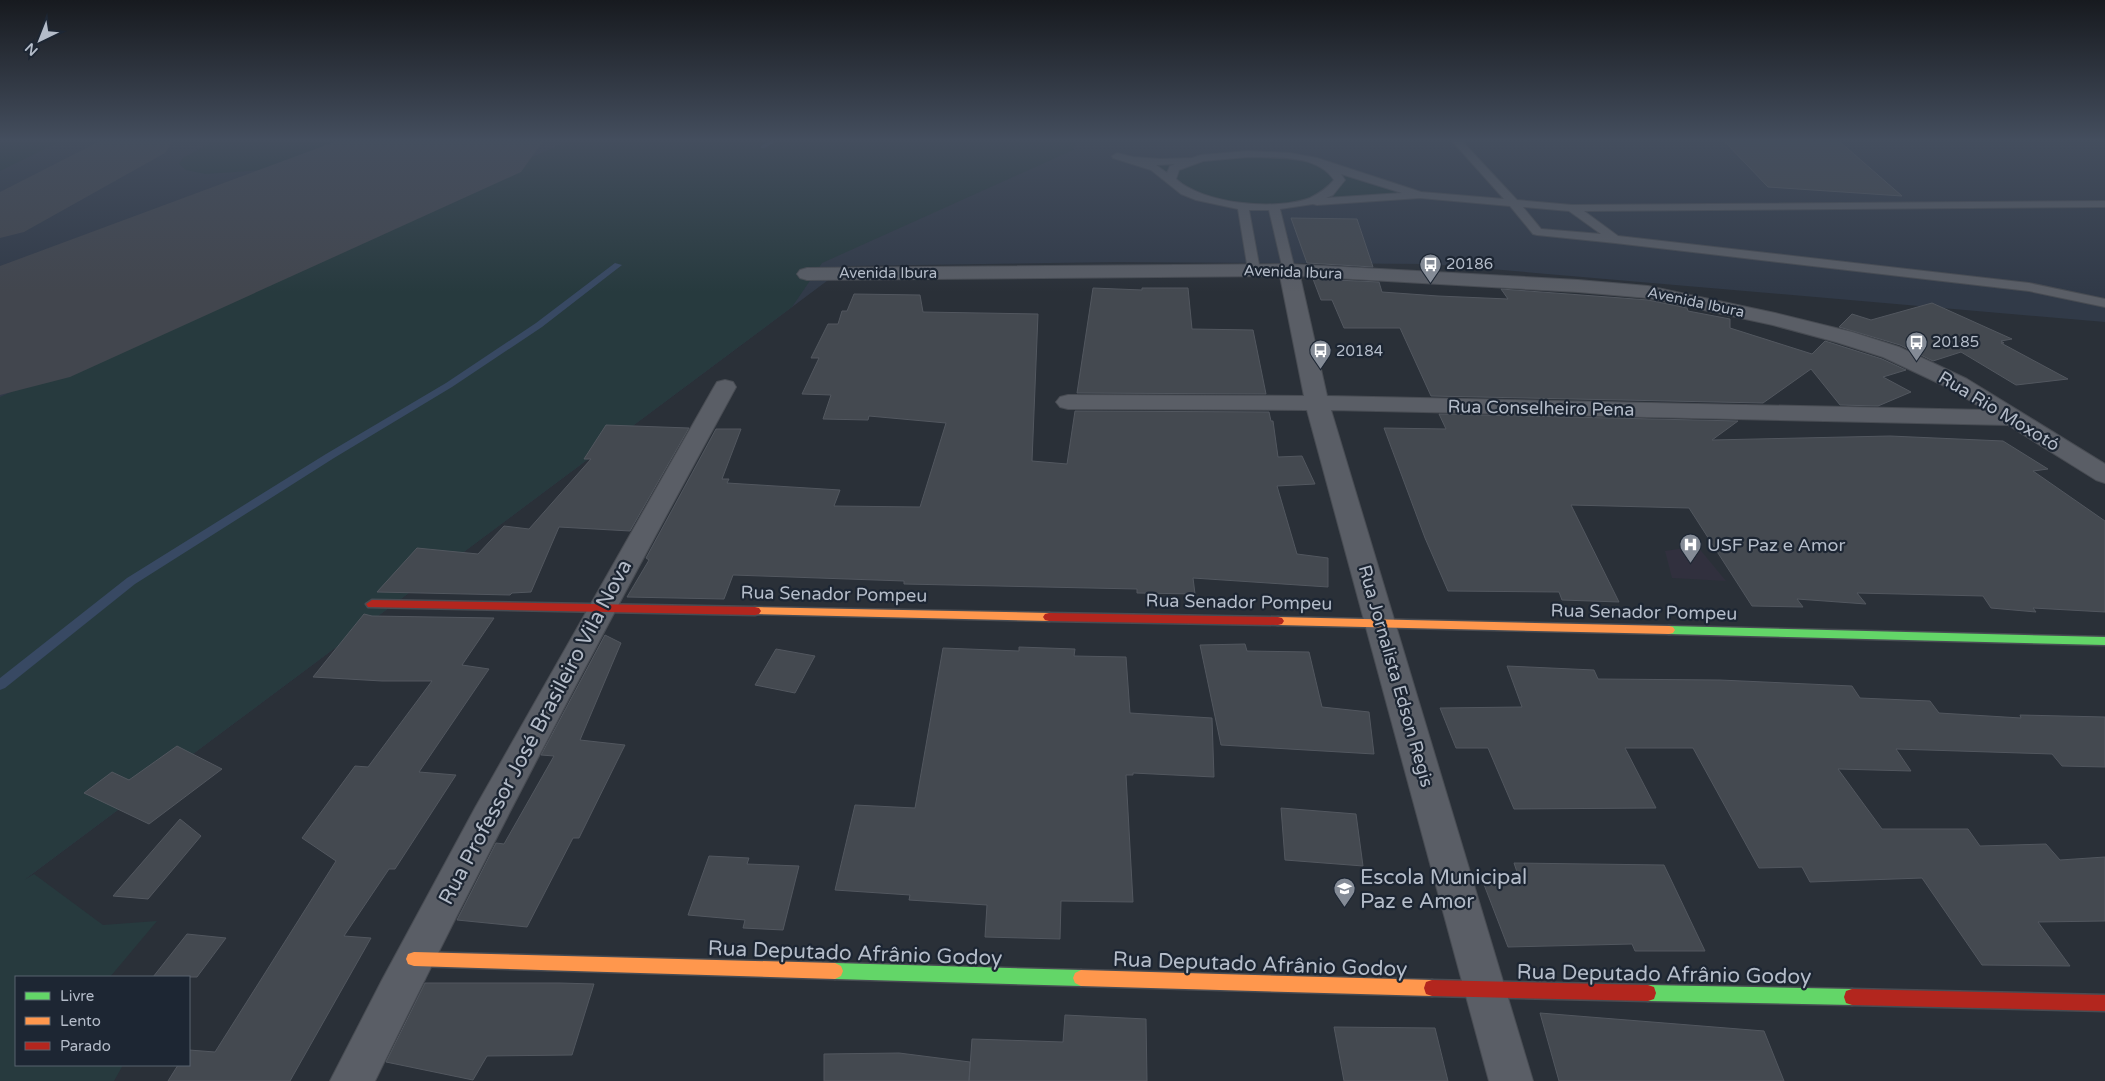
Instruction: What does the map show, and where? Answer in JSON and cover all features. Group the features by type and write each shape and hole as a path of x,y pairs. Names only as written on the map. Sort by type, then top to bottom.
{"street":[{"name":"Avenida Ibura","path":"807,274 1289,270 1578,286 1648,292 1776,319"},
{"name":"Rua Jornalista Edson Regis","path":"1289,270 1317,403 1511,1081"},
{"name":"Rua Rio Moxotó","path":"1776,319 1891,352 1959,384 2105,475"},
{"name":"Rua Professor José Brasileiro Vila Nova","path":"352,1081 414,959 601,607 725,387"},
{"name":"Rua Conselheiro Pena","path":"1068,402 1317,403 2014,418"},
{"name":"Rua Senador Pompeu","path":"372,604 1381,623 2105,641"},
{"name":"Rua Deputado Afrânio Godoy","path":"414,959 1485,989 2105,1003"}],"lane":[{"path":"1185,191 1200,198 1244,205 1274,206 1306,202 1420,195 1572,208 2105,204"},
{"path":"1306,202 1330,191"},
{"path":"1409,191 1420,195"},
{"path":"1504,191 1537,232 1615,239 2029,287 2105,303"},
{"path":"1244,205 1254,270"},
{"path":"1274,206 1289,270"},
{"path":"1572,208 1615,239"}],"shaded area":[{"path":"0,191 2105,191 2105,322 1432,264 1116,262 847,266 0,898"},
{"name":"USF Paz e Amor","path":"1697,546 1726,581 1672,578 1665,551"}],"green space":[{"path":"456,191 981,191 822,263 792,307 24,880 34,874 103,925 157,921 111,976 15,976 15,1066 122,1066 114,1081 0,1081 0,397"},
{"path":"1197,191 1409,191 1420,195 1274,206 1216,201"}],"building":[{"path":"1834,191 1897,191 1902,196"},
{"path":"1291,218 1357,219 1373,267 1307,263"},
{"path":"1313,279 1379,282 1382,292 1438,296 1508,299 1501,289 1648,300 1687,308 1688,311 1730,319 1730,328 1812,354 1825,341 1882,359 1906,370 1883,377 1911,392 1878,406 1840,405 1811,369 1763,403 1431,396 1400,328 1344,328 1332,300 1321,300"},
{"path":"1093,288 1142,290 1142,288 1188,288 1192,329 1253,330 1266,394 1077,393"},
{"path":"854,294 920,295 923,312 1038,314 1032,461 1067,464 1075,411 1269,412 1271,421 1273,421 1278,457 1302,456 1315,484 1277,486 1297,554 1328,558 1328,587 1193,578 1195,594 1137,593 1137,589 904,584 904,581 733,575 724,599 627,597 649,560 646,558 716,429 741,429 722,479 729,479 727,483 840,490 834,506 920,507 946,423 869,416 868,420 823,419 831,395 802,394 819,358 811,358 828,324 838,324 842,311 847,311"},
{"path":"1932,303 2012,339 2001,341 2004,343 2001,343 2068,379 2016,385 1961,352 1933,361 1900,345 1839,327 1852,314 1871,320"},
{"path":"1439,414 1738,421 1712,440 1890,436 2003,441 2048,469 2033,471 2105,521 2105,612 2033,608 2036,612 1991,608 1983,596 1857,593 1866,604 1797,599 1803,607 1752,606 1689,508 1571,505 1619,602 1562,600 1559,592 1448,591 1425,538 1384,428 1446,429"},
{"path":"606,425 689,428 630,531 559,527 531,592 512,593 510,595 377,592 417,548 478,554 504,526 529,529 591,459 584,459"},
{"path":"364,614 372,616 494,618 462,665 489,669 419,772 456,775 395,869 389,869 344,936 371,938 290,1081 168,1081 177,1066 190,1066 190,1050 215,1052 336,861 302,838 355,766 368,767 432,681 382,681 313,677"},
{"path":"605,635 621,643 580,740 625,745 579,838 573,838 527,927 457,920 496,843 504,844 554,756 541,755"},
{"path":"1245,644 1247,651 1309,652 1322,707 1369,712 1374,754 1221,745 1200,645"},
{"path":"1019,647 1075,649 1074,656 1126,657 1130,713 1212,718 1214,777 1133,773 1133,775 1126,775 1133,902 1061,901 1060,939 985,937 987,905 909,900 910,895 835,890 855,805 915,808 943,648 1019,651"},
{"path":"776,649 815,656 795,693 755,685"},
{"path":"1507,666 1594,670 1598,679 1720,680 1852,686 1860,698 1930,701 1939,713 2021,718 2020,715 2105,717 2105,767 2062,766 2052,754 1896,749 1911,771 1838,769 1882,829 1968,829 1980,846 2046,844 2060,860 2105,857 2105,921 2038,922 2070,966 1982,965 1922,878 1810,882 1802,867 1759,868 1693,748 1625,748 1656,808 1514,809 1488,748 1456,748 1440,708 1522,707"},
{"path":"177,746 222,769 149,824 84,793 112,772 129,780"},
{"path":"1281,808 1356,814 1363,866 1285,860"},
{"path":"180,819 201,836 148,899 113,896"},
{"path":"709,856 749,858 747,864 799,866 783,930 743,928 745,920 688,915"},
{"path":"1514,863 1664,865 1705,951 1635,951 1632,944 1508,947 1483,882 1520,881"},
{"path":"187,934 226,938 197,977 154,976"},
{"path":"425,983 594,984 572,1055 487,1056 473,1080 386,1062"},
{"path":"1540,1013 1764,1031 1784,1081 1559,1081"},
{"path":"1065,1015 1146,1019 1147,1081 969,1081 972,1039 1063,1042"},
{"path":"1334,1027 1435,1028 1448,1081 1344,1081"},
{"path":"899,1053 970,1062 969,1081 824,1081 824,1054"}],"waterway":[{"path":"0,685 131,581 330,456 449,385 539,325 618,265"}],"taxiway":[{"path":"0,218 50,191"},
{"path":"0,294 50,293 100,284 148,271 195,254"}],"runway":[{"path":"0,335 348,191"}],"traffic: fast":[{"path":"1669,630 2105,641"},
{"path":"835,971 1081,978"},
{"path":"1648,993 1852,997"}],"traffic: slow":[{"path":"755,611 1049,617"},
{"path":"1278,621 1669,630"},
{"path":"414,959 835,971"},
{"path":"1081,978 1432,988"}],"traffic: jam":[{"path":"372,604 755,611"},
{"path":"1049,617 1278,621"},
{"path":"1432,988 1648,993"},
{"path":"1852,997 2105,1003"}],"place":[{"name":"20186","path":"1430,283"},
{"name":"20185","path":"1916,361"},
{"name":"20184","path":"1320,370"},
{"name":"USF Paz e Amor","path":"1691,564"},
{"name":"Escola Municipal Paz e Amor","path":"1344,908"}]}
